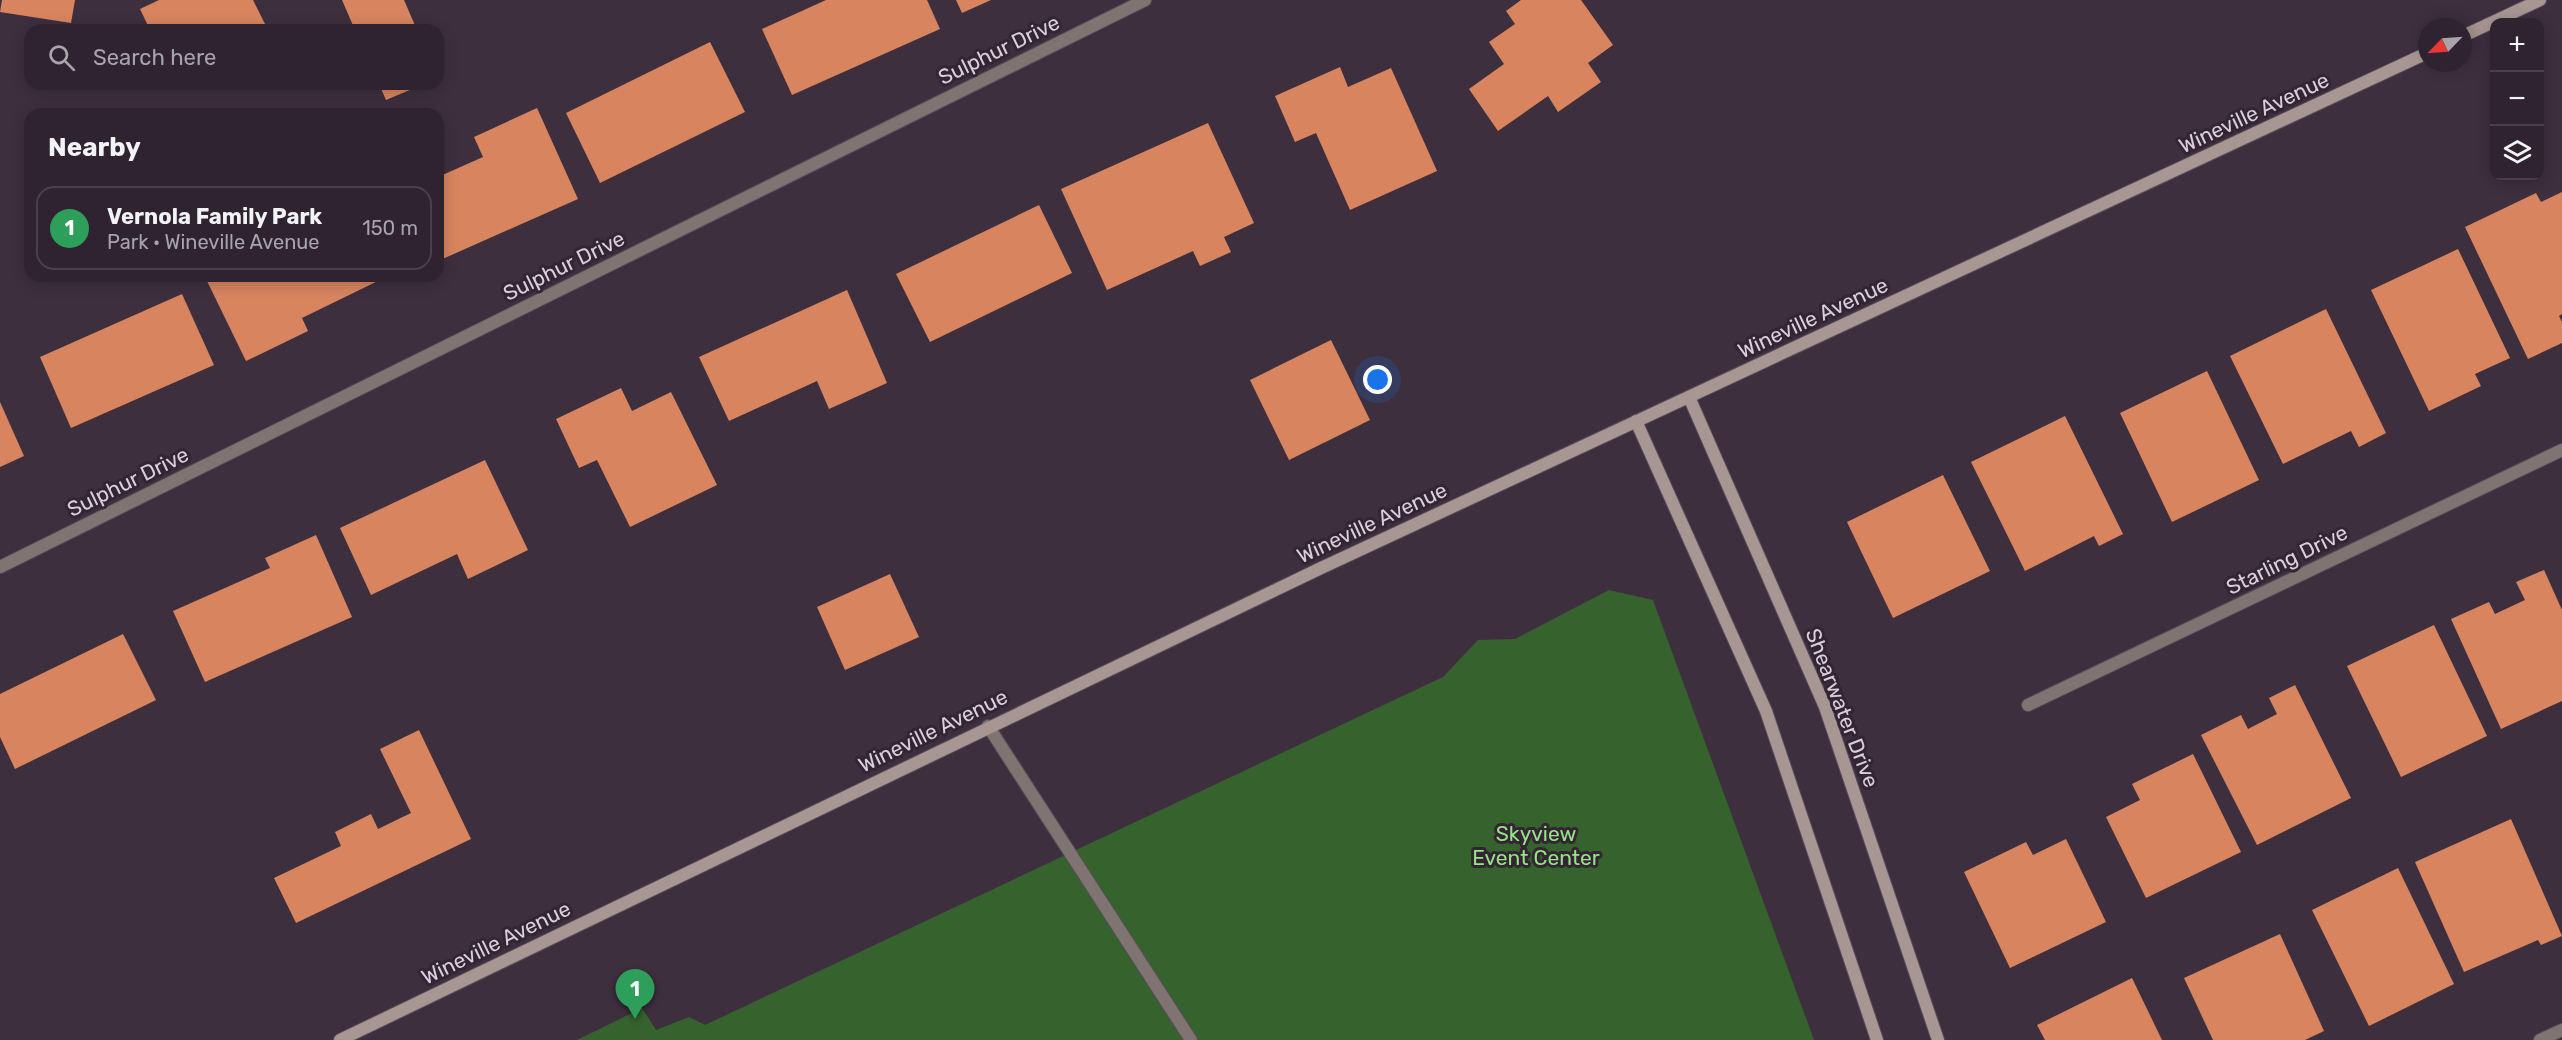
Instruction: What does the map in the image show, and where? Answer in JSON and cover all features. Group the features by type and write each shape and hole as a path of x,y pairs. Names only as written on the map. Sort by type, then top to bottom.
{"main road":[{"path":"2472,32 2540,0"},
{"name":"Wineville Avenue","path":"340,1040 988,726 2418,57"},
{"name":"Shearwater Drive","path":"1689,397 1825,707 1938,1040"},
{"path":"1636,421 1766,711 1877,1040"}],"street":[{"name":"Sulphur Drive","path":"0,567 1145,0"},
{"name":"Starling Drive","path":"2028,705 2562,450"},
{"path":"988,726 1191,1040"},
{"path":"2540,1040 2562,1030"}],"green space":[{"name":"Skyview Event Center","path":"1609,590 1653,600 1814,1040 577,1040 642,1008 656,1030 689,1017 705,1025 1443,677 1478,640 1515,639"}],"building":[{"path":"2,0 75,0 71,23 0,12"},
{"path":"159,0 253,0 265,24 147,24 140,9"},
{"path":"342,0 404,0 414,24 352,24"},
{"path":"826,0 927,0 940,29 792,95 762,29"},
{"path":"956,0 991,0 962,13"},
{"path":"1521,0 1581,0 1613,45 1588,63 1601,82 1558,112 1548,96 1498,131 1469,89 1504,64 1489,42 1515,24 1506,11"},
{"path":"710,42 745,112 600,183 566,113"},
{"path":"1340,67 1348,87 1391,68 1437,171 1350,210 1316,133 1295,142 1275,96"},
{"path":"382,90 410,90 386,100"},
{"path":"537,108 578,199 444,258 444,174 483,157 474,137"},
{"path":"1208,123 1254,223 1224,237 1231,252 1200,266 1193,251 1107,290 1061,189"},
{"path":"2562,192 2562,314 2559,316 2562,322 2562,343 2528,359 2465,227 2536,193 2541,202"},
{"path":"1039,205 1072,273 930,342 896,274"},
{"path":"2458,249 2510,358 2475,374 2481,386 2429,411 2371,290"},
{"path":"207,282 376,282 302,318 308,331 246,361"},
{"path":"847,290 887,383 829,409 817,381 729,421 699,357"},
{"path":"182,294 214,365 71,428 40,357"},
{"path":"2326,309 2386,433 2359,447 2351,431 2283,464 2230,356"},
{"path":"1331,340 1370,420 1289,460 1250,380"},
{"path":"2207,371 2259,480 2172,522 2120,413"},
{"path":"621,388 632,411 671,392 717,485 630,527 597,460 579,468 556,419"},
{"path":"0,402 24,456 0,467"},
{"path":"2065,416 2123,534 2099,546 2094,536 2025,571 1971,462"},
{"path":"485,460 528,550 468,579 457,554 371,595 340,528"},
{"path":"1943,475 1990,571 1893,618 1847,522"},
{"path":"316,535 352,617 205,682 173,611 270,568 265,558"},
{"path":"2544,570 2562,610 2562,701 2501,729 2451,619 2489,602 2495,614 2525,600 2516,582"},
{"path":"890,574 919,637 845,670 817,607"},
{"path":"2434,625 2487,736 2401,777 2347,666"},
{"path":"123,634 156,700 15,769 0,737 0,694"},
{"path":"2295,685 2351,798 2257,845 2201,735 2241,715 2248,729 2277,714 2269,698"},
{"path":"419,730 471,839 296,923 274,878 341,846 335,832 371,814 378,829 411,813 380,749"},
{"path":"2193,754 2241,852 2146,898 2106,817 2140,800 2132,784"},
{"path":"2511,819 2562,936 2541,945 2538,940 2464,972 2415,862"},
{"path":"2066,839 2106,922 2010,968 1964,872 2026,842 2033,855"},
{"path":"2398,868 2454,984 2369,1026 2312,910"},
{"path":"2280,934 2324,1031 2305,1040 2213,1040 2184,978"},
{"path":"2132,978 2162,1040 2045,1040 2037,1025"}],"place":[{"name":"Vernola Family Park","path":"635,1019"}]}
